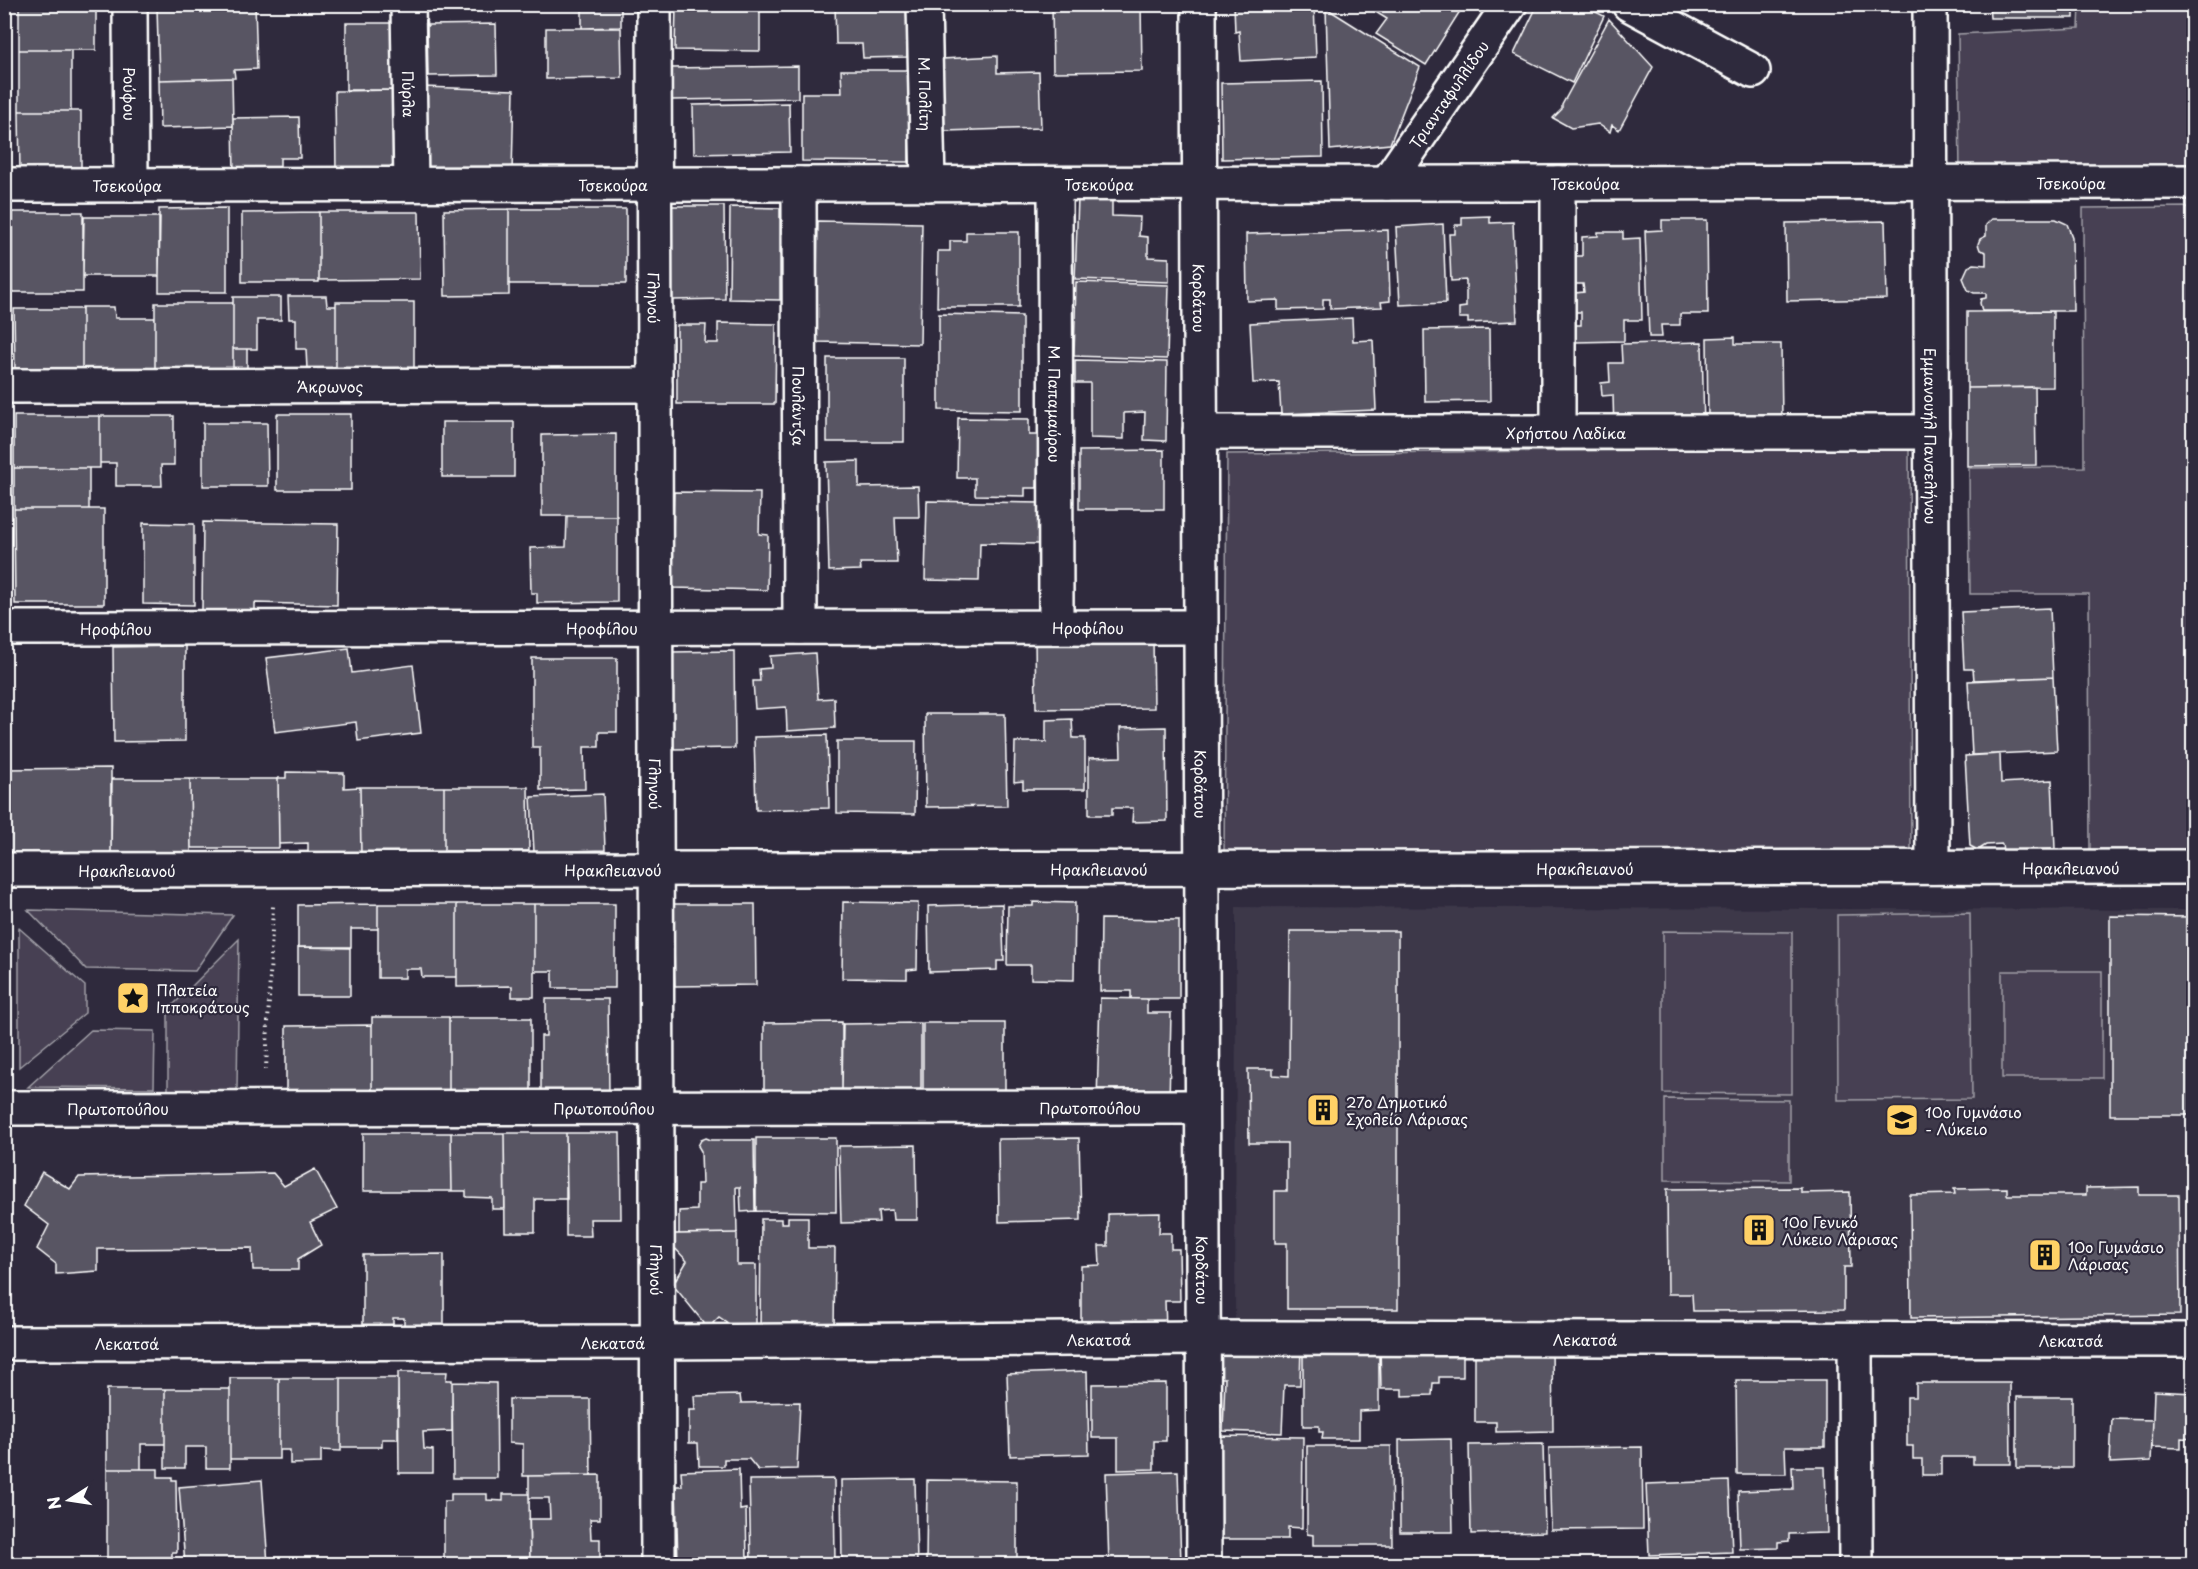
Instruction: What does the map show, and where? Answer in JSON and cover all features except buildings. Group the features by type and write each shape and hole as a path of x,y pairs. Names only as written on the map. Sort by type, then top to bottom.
{"street":[{"name":"Ρούφου","path":"130,4 131,185"},
{"name":"Πύρλα","path":"408,4 411,184"},
{"name":"Γληνού","path":"654,4 658,1564"},
{"name":"Μ. Πολίτη","path":"924,4 928,184"},
{"name":"Κορδάτου","path":"1199,4 1204,1564"},
{"name":"Τριανταφυλλίδου","path":"1387,183 1510,4"},
{"path":"1629,4 1753,71"},
{"name":"Εμμανουήλ Πανσελήνου","path":"1930,4 1933,867"},
{"name":"Τσεκούρα","path":"4,185 2193,182"},
{"name":"Μ. Παπαμαύρου","path":"1055,183 1056,627"},
{"path":"1558,183 1558,432"},
{"name":"Πουλάντζα","path":"799,184 800,627"},
{"name":"Άκρωνος","path":"4,386 655,385"},
{"name":"Χρήστου Λαδίκα","path":"1200,432 1932,432"},
{"name":"Ηροφίλου","path":"4,628 1201,627"},
{"name":"Ηρακλειανού","path":"4,870 2193,867"},
{"name":"Πρωτοπούλου","path":"4,1108 1202,1107"},
{"name":"Λεκατσά","path":"4,1343 1203,1338 2193,1340"},
{"path":"1856,1340 1856,1564"}],"path":[{"path":"264,1108 274,870"}],"shaded area":[{"path":"2080,5 2193,5 2193,169 1960,172 1958,34 2079,28"},
{"path":"2193,207 2193,854 2090,854 2089,594 1970,594 1969,468 2084,467 2083,208"},
{"path":"1909,448 1911,856 1224,860 1227,454"},
{"name":"10ο Γυμνάσιο - Λύκειο","path":"1236,907 2193,910 2193,1333 1235,1330"},
{"path":"28,910 233,915 195,971 86,969"},
{"path":"1970,913 1972,1099 1838,1100 1837,915"},
{"path":"19,928 85,986 85,1013 19,1067"},
{"path":"1663,931 1792,932 1792,1094 1663,1093"},
{"path":"239,939 237,1091 168,1090 168,1010"},
{"path":"2002,971 2102,971 2102,1078 2002,1078"},
{"path":"91,1030 155,1031 154,1088 28,1087"},
{"path":"1665,1099 1789,1100 1789,1181 1665,1180"}],"place":[{"name":"Πλατεία Ιπποκράτους","path":"133,998"},
{"name":"27ο Δημοτικό Σχολείο Λάρισας","path":"1323,1110"},
{"name":"10ο Γυμνάσιο - Λύκειο","path":"1902,1120"},
{"name":"10ο Γενικό Λύκειο Λάρισας","path":"1759,1230"},
{"name":"10o Γυμνάσιο Λάρισας","path":"2045,1255"}]}
